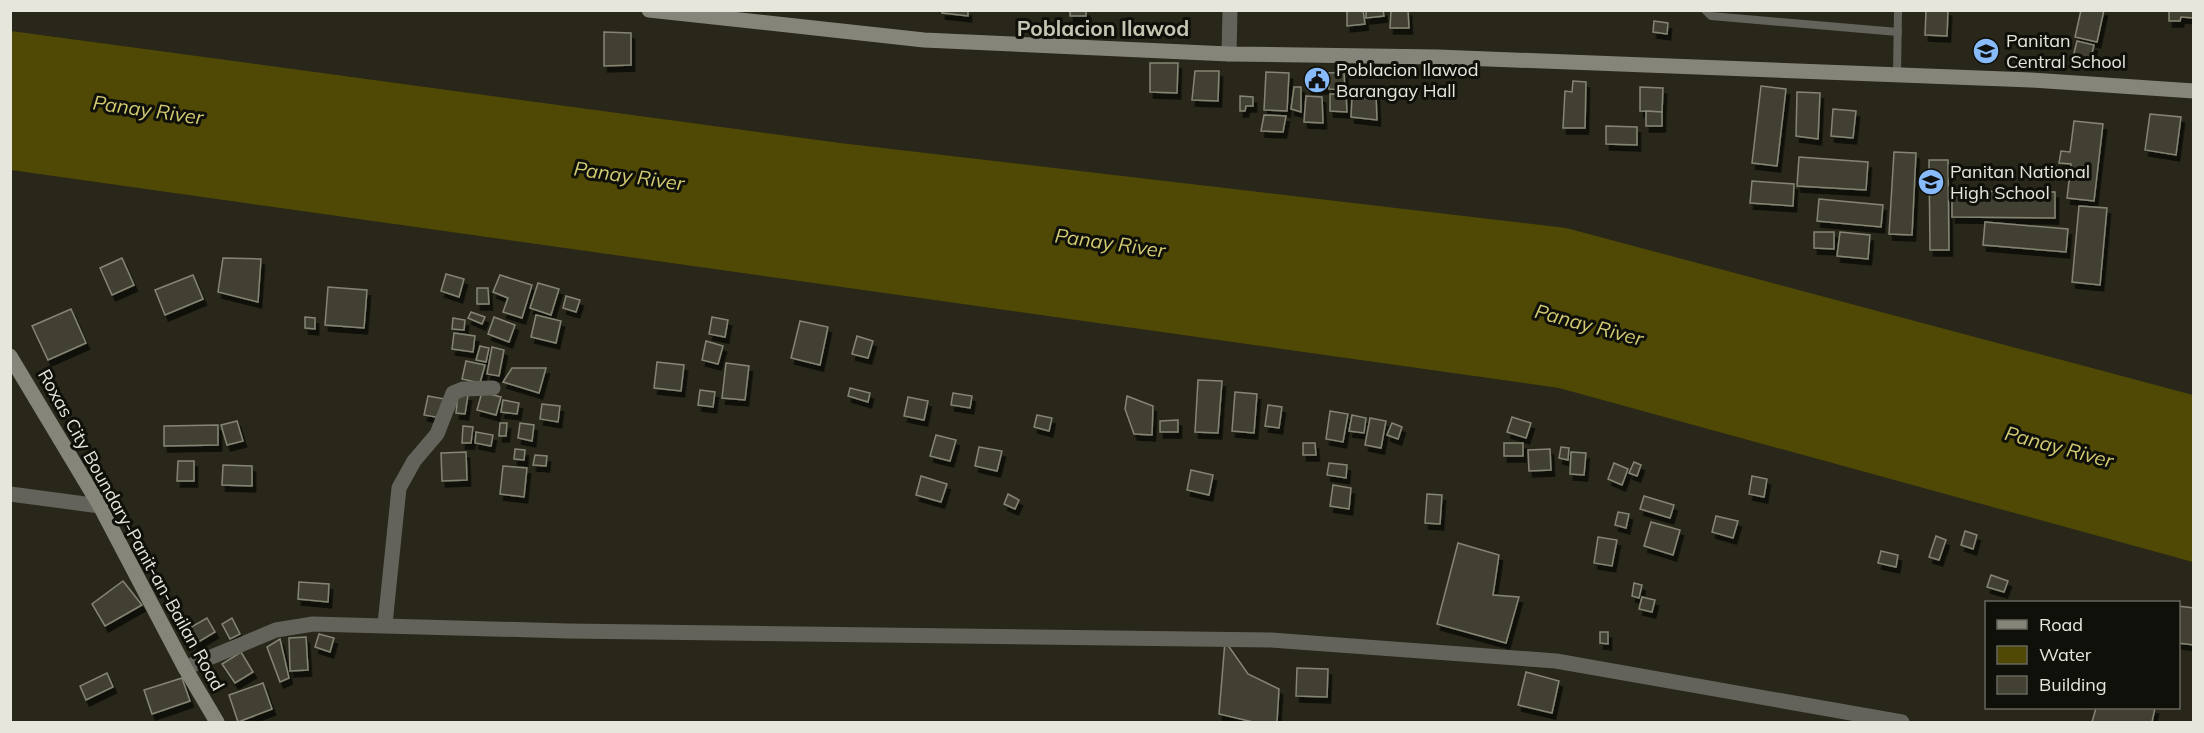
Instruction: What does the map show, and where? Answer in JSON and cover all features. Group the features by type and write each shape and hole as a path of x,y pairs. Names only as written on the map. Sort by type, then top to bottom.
{"main road":[{"path":"649,10 924,40 1228,54 1438,57 2031,80 2193,91"},
{"name":"Roxas City Boundary-Panit-an-Bailan Road","path":"10,356 100,506 185,668 217,723"}],"street":[{"path":"1228,54 1230,10"},
{"path":"385,624 399,488 414,462 437,434 453,393 463,389 494,388"},
{"path":"10,494 100,506"},
{"path":"185,668 276,630 313,624 385,624 568,631 1271,640 1556,661 1902,723"}],"lane":[{"path":"1705,10 1711,16 1898,32"},
{"path":"1897,75 1898,10"}],"water":[{"name":"Panay River","path":"11,31 840,143 1566,228 2193,395 2193,562 1559,388 11,170"}],"building":[{"path":"942,10 968,10 968,16 942,13"},
{"path":"1070,10 1086,10 1086,16 1070,16"},
{"path":"1347,10 1363,10 1365,24 1347,26"},
{"path":"1366,10 1383,10 1384,16 1366,18"},
{"path":"1391,10 1408,10 1409,28 1390,28"},
{"path":"1948,10 1947,36 1925,35 1926,11"},
{"path":"2081,10 2104,10 2097,42 2075,37"},
{"path":"2169,10 2194,10 2194,18 2181,17 2180,21 2169,21"},
{"path":"1654,21 1668,23 1667,34 1653,32"},
{"path":"604,32 631,33 631,65 604,66"},
{"path":"2077,41 2094,45 2090,62 2073,57"},
{"path":"1150,63 1178,63 1177,93 1150,92"},
{"path":"1195,71 1219,71 1218,101 1192,100"},
{"name":"Poblacion Ilawod Barangay Hall","path":"1308,71 1325,71 1325,88 1308,88"},
{"path":"1266,72 1289,73 1287,111 1264,110"},
{"path":"1344,72 1345,90 1329,89 1328,73"},
{"path":"1573,81 1586,82 1585,128 1563,128 1565,91 1572,92"},
{"path":"1761,86 1786,89 1777,166 1752,163"},
{"path":"1294,87 1301,87 1301,112 1291,109"},
{"path":"1640,87 1663,88 1662,112 1640,111"},
{"path":"1797,92 1820,93 1818,139 1796,136"},
{"path":"1330,94 1346,94 1347,112 1330,111"},
{"path":"1364,95 1376,95 1377,120 1351,117 1352,98 1364,99"},
{"path":"1240,96 1253,97 1253,106 1246,106 1245,111 1240,111"},
{"path":"1306,96 1322,97 1323,123 1304,122"},
{"path":"1833,109 1856,111 1853,138 1831,136"},
{"path":"1646,111 1662,112 1662,126 1646,126"},
{"path":"2150,114 2181,117 2176,155 2145,150"},
{"path":"1264,115 1286,116 1283,132 1261,131"},
{"path":"2074,121 2103,124 2094,201 2067,198 2071,164 2059,163 2061,151 2070,152"},
{"path":"1606,126 1637,127 1637,145 1606,144"},
{"path":"1894,152 1916,153 1912,235 1889,234"},
{"path":"1799,157 1868,162 1866,190 1797,186"},
{"path":"1929,160 1948,160 1949,250 1930,250"},
{"path":"1752,181 1794,184 1793,206 1750,203"},
{"path":"1952,191 2055,192 2055,218 1952,217"},
{"path":"1819,199 1883,205 1881,227 1817,221"},
{"path":"2079,206 2107,208 2100,285 2072,282"},
{"path":"1985,222 2068,229 2066,252 1983,245"},
{"path":"1814,232 1834,232 1834,249 1814,248"},
{"path":"1840,232 1870,235 1868,259 1837,256"},
{"path":"122,258 134,285 112,295 100,268"},
{"path":"223,258 261,259 258,302 218,292"},
{"path":"446,274 464,279 459,297 441,291"},
{"path":"193,275 203,299 165,315 155,290"},
{"path":"500,275 532,285 522,318 503,312 508,298 493,292"},
{"path":"538,283 559,289 551,315 530,308"},
{"path":"328,287 367,290 364,328 325,325"},
{"path":"477,288 488,288 489,304 477,304"},
{"path":"566,296 580,300 576,312 563,308"},
{"path":"71,309 86,343 48,360 32,326"},
{"path":"471,312 485,317 482,324 468,318"},
{"path":"536,315 561,321 556,343 531,337"},
{"path":"305,317 315,318 315,329 305,328"},
{"path":"494,317 515,325 509,342 488,334"},
{"path":"712,317 728,320 725,337 709,334"},
{"path":"453,318 465,320 464,330 452,329"},
{"path":"800,321 828,327 820,365 791,358"},
{"path":"454,333 475,336 473,352 452,349"},
{"path":"857,336 873,341 868,358 852,354"},
{"path":"706,341 723,346 718,364 702,360"},
{"path":"480,346 489,348 486,362 476,360"},
{"path":"492,347 504,350 499,376 487,374"},
{"path":"466,361 485,365 480,383 462,379"},
{"path":"657,362 684,365 681,391 654,388"},
{"path":"726,363 749,366 745,400 722,398"},
{"path":"512,368 546,368 539,393 503,382"},
{"path":"1198,380 1222,381 1218,433 1195,432"},
{"path":"850,388 870,393 868,402 848,396"},
{"path":"700,390 715,392 713,407 698,405"},
{"path":"482,392 501,397 496,415 477,410"},
{"path":"1235,392 1257,394 1254,433 1232,431"},
{"path":"953,393 972,396 970,408 951,405"},
{"path":"458,394 468,395 465,414 456,413"},
{"path":"428,396 445,399 441,418 424,415"},
{"path":"1127,396 1153,406 1152,435 1134,434 1125,409"},
{"path":"908,397 928,401 924,420 904,416"},
{"path":"503,400 519,403 517,414 501,412"},
{"path":"542,404 560,406 558,422 540,419"},
{"path":"1268,405 1282,407 1279,428 1265,426"},
{"path":"1330,411 1348,414 1343,442 1326,439"},
{"path":"1037,415 1052,418 1049,431 1034,427"},
{"path":"1352,415 1366,418 1364,433 1349,431"},
{"path":"1512,417 1531,423 1526,438 1507,432"},
{"path":"1370,418 1386,421 1381,448 1365,445"},
{"path":"1178,420 1178,432 1160,432 1160,421"},
{"path":"237,421 243,441 227,445 221,425"},
{"path":"500,423 507,423 506,436 499,436"},
{"path":"520,423 534,425 532,441 518,438"},
{"path":"1392,423 1402,427 1398,439 1387,435"},
{"path":"218,425 218,445 164,446 164,426"},
{"path":"463,426 473,427 471,443 462,443"},
{"path":"476,432 493,435 491,446 475,443"},
{"path":"936,435 956,440 950,461 930,456"},
{"path":"1303,443 1315,443 1316,455 1303,455"},
{"path":"1504,443 1523,443 1523,456 1504,456"},
{"path":"979,447 1002,451 997,471 975,466"},
{"path":"1561,447 1569,448 1568,460 1559,458"},
{"path":"515,449 525,450 524,460 514,459"},
{"path":"1550,449 1551,470 1529,471 1528,450"},
{"path":"466,452 467,480 442,481 441,453"},
{"path":"1571,452 1586,453 1584,475 1570,474"},
{"path":"535,455 547,456 546,466 533,465"},
{"path":"178,461 194,461 194,481 177,481"},
{"path":"1634,462 1641,465 1637,476 1629,473"},
{"path":"1329,463 1347,465 1346,478 1327,475"},
{"path":"1614,463 1628,469 1622,485 1608,479"},
{"path":"223,465 252,466 252,486 222,485"},
{"path":"503,466 527,468 524,497 500,494"},
{"path":"1191,470 1213,475 1209,495 1187,490"},
{"path":"921,476 947,484 941,502 916,495"},
{"path":"1752,476 1767,479 1764,497 1749,494"},
{"path":"1333,485 1351,488 1349,509 1330,506"},
{"path":"1008,494 1019,500 1015,509 1004,504"},
{"path":"1427,494 1442,495 1440,524 1425,523"},
{"path":"1644,496 1674,505 1670,518 1640,509"},
{"path":"1618,512 1629,514 1626,528 1615,525"},
{"path":"1716,516 1738,521 1733,538 1712,532"},
{"path":"1651,522 1680,530 1673,555 1644,546"},
{"path":"1965,531 1977,535 1973,549 1961,545"},
{"path":"1936,536 1946,540 1939,560 1929,557"},
{"path":"1598,537 1617,540 1612,566 1594,563"},
{"path":"1458,543 1499,555 1493,595 1519,597 1506,643 1437,624"},
{"path":"1881,551 1898,555 1896,567 1878,563"},
{"path":"1991,575 2008,581 2004,592 1987,587"},
{"path":"123,581 142,605 105,626 92,604"},
{"path":"299,582 329,584 328,602 298,599"},
{"path":"1634,583 1642,585 1639,598 1632,596"},
{"path":"1642,597 1655,600 1652,612 1639,609"},
{"path":"2180,606 2194,608 2194,645 2180,643"},
{"path":"207,618 215,632 195,644 186,630"},
{"path":"232,618 240,634 230,639 222,624"},
{"path":"1600,632 1608,632 1608,644 1600,643"},
{"path":"319,634 334,638 330,652 315,647"},
{"path":"306,637 308,670 290,671 289,638"},
{"path":"280,639 289,678 280,682 267,647"},
{"path":"1225,641 1248,674 1279,689 1277,722 1253,722 1219,714"},
{"path":"241,652 253,672 235,683 222,664"},
{"path":"1297,668 1328,669 1327,697 1296,696"},
{"path":"1526,672 1559,681 1552,713 1518,705"},
{"path":"107,673 113,687 86,700 80,686"},
{"path":"182,678 190,701 152,714 144,690"},
{"path":"263,683 272,709 238,722 229,695"},
{"path":"2096,709 2155,709 2152,722 2092,722"}],"place":[{"name":"Panitan Central School","path":"1986,51"},
{"name":"Poblacion Ilawod Barangay Hall","path":"1317,80"},
{"name":"Panitan National High School","path":"1931,182"}],"district":[{"name":"Poblacion Ilawod","path":"1103,29"}]}
